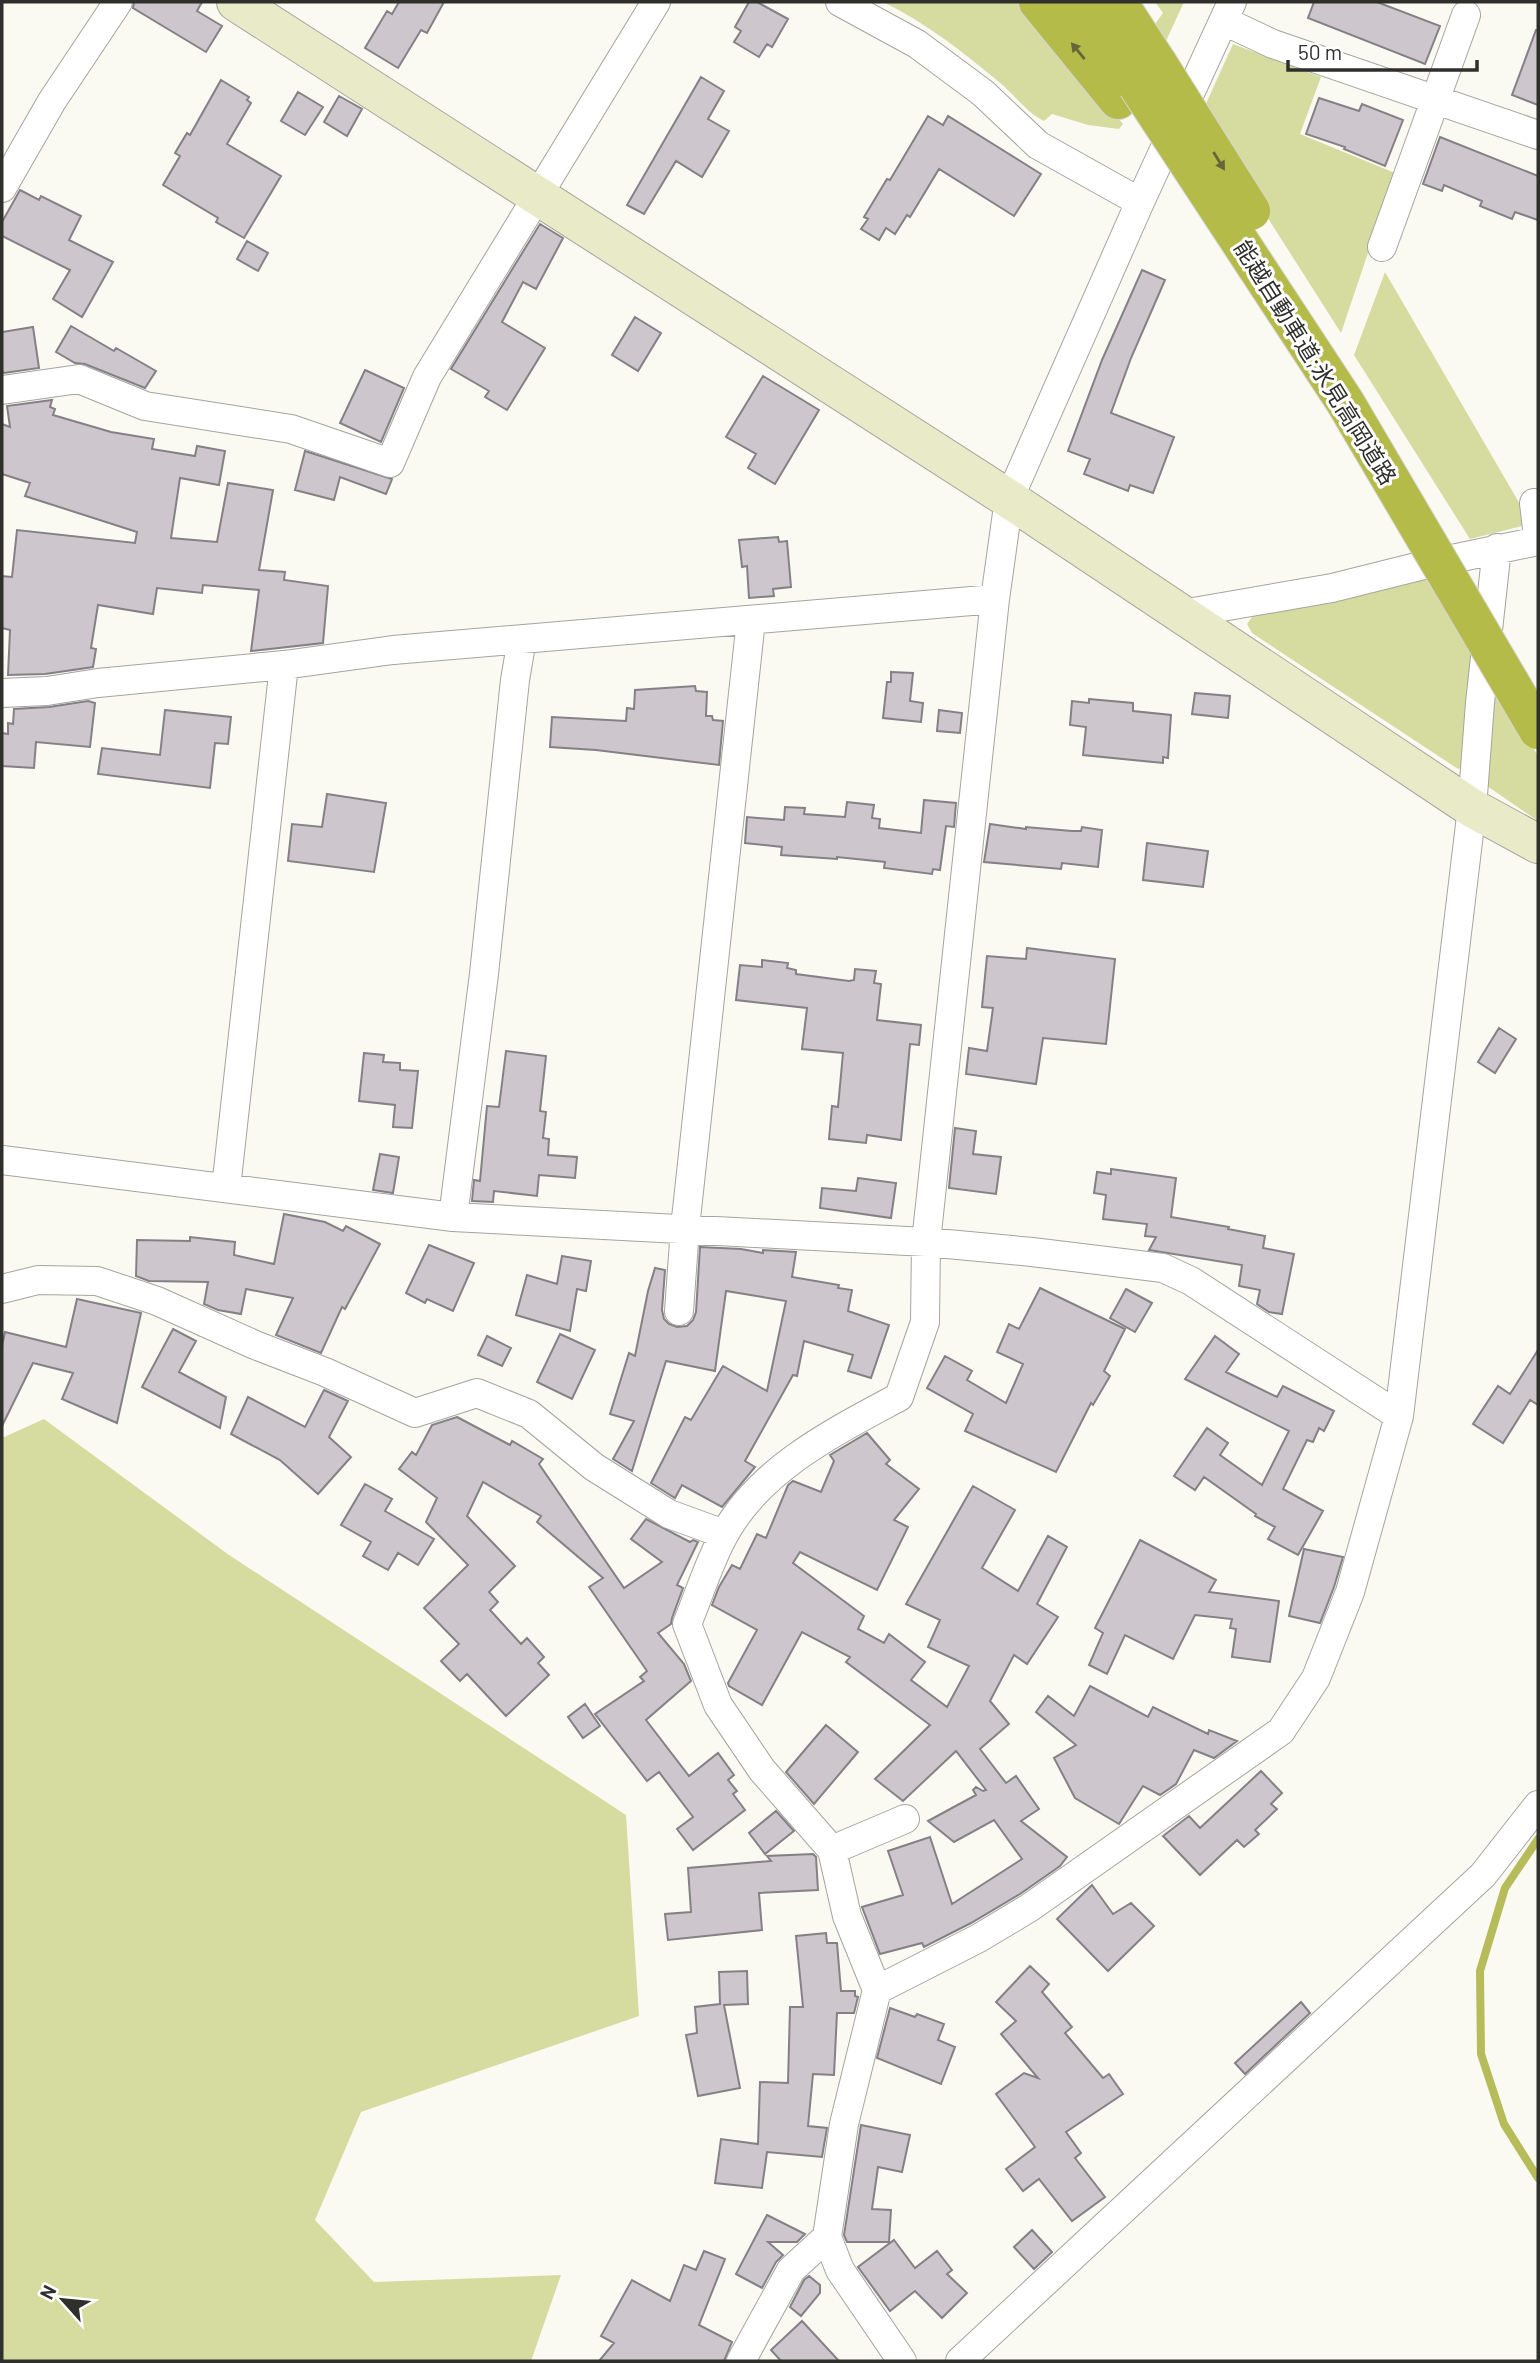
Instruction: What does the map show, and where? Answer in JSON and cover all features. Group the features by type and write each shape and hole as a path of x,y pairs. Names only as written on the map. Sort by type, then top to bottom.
{"highway":[{"path":"1038,2 1138,82"},
{"name":"能越自動車道;氷見高岡道路","path":"1081,2 1138,82 1316,314 1538,686"},
{"name":"能越自動車道;氷見高岡道路","path":"1118,2 1138,82 1345,402 1538,730"}],"street":[{"path":"2,188 52,100 118,2"},
{"path":"236,2 1009,499 1472,808 1538,844"},
{"path":"2,390 79,379 145,406 291,429 390,463 427,377 656,2"},
{"path":"840,2 917,44 982,93 1038,145 1140,202"},
{"path":"902,2361 840,2270 827,2236 844,2124 877,1990 847,1916 832,1850 762,1769 718,1705 687,1624 724,1534 772,1475 834,1433 900,1396 925,1322 926,1242 995,599 1009,499 1228,11 1273,44 1538,135"},
{"path":"1382,247 1466,15"},
{"path":"1182,614 1332,588 1538,539 1534,503"},
{"path":"877,1990 979,1938 1029,1908 1281,1731 1316,1678 1350,1592 1399,1416 1472,808 1480,702 1497,548"},
{"path":"2,693 47,691 98,683 284,665 393,650 995,599"},
{"path":"679,1311 685,1228 751,620"},
{"path":"453,1217 522,639"},
{"path":"226,1188 284,665"},
{"path":"2,1160 453,1217 926,1242 1164,1268 1191,1281 1399,1416"},
{"path":"2,1289 38,1280 97,1280 157,1301 415,1413 477,1393 529,1414 594,1467 669,1514 724,1534"},
{"path":"960,2361 1483,1875 1538,1805"},
{"path":"832,1850 905,1819"},
{"path":"741,2361 790,2270 827,2236"}],"green space":[{"path":"883,2 1027,2 1123,124 1119,129 1088,125 1052,114 1044,121 958,49 929,28"},
{"path":"1155,2 1184,2 1166,41 1155,24 1163,13"},
{"path":"1233,44 1321,77 1300,134 1395,173 1341,333 1250,190 1204,108"},
{"path":"1385,272 1521,506 1522,526 1470,539 1354,355"},
{"path":"1432,575 1478,652 1467,765 1458,769 1252,633 1247,624 1266,607"},
{"path":"1492,676 1538,756 1538,821 1484,784"},
{"path":"44,1419 229,1555 626,1815 639,2016 361,2112 315,2220 374,2282 561,2275 531,2361 2,2361 2,1438"}],"building":[{"path":"134,2 202,2 197,11 222,26 206,52 133,8"},
{"path":"399,2 444,2 427,33 421,30 398,68 365,48 387,11 392,14"},
{"path":"749,2 757,2 788,19 772,47 767,44 759,57 734,42 741,31 735,27"},
{"path":"1314,2 1377,2 1440,26 1425,64 1308,18"},
{"path":"1538,30 1538,105 1512,95"},
{"path":"701,77 724,91 708,119 729,131 702,177 676,161 644,214 627,205"},
{"path":"221,80 249,97 247,100 251,103 227,144 281,176 244,238 216,222 218,218 163,185 180,156 175,153 187,133 190,135"},
{"path":"298,92 323,107 305,135 281,121"},
{"path":"339,96 362,109 347,136 324,122"},
{"path":"1319,98 1359,111 1362,104 1403,120 1385,166 1344,149 1345,147 1306,134"},
{"path":"928,116 943,125 948,116 1041,174 1014,216 939,169 910,217 907,215 895,234 886,228 879,240 861,229 868,219 864,217 887,179 890,180"},
{"path":"1440,137 1538,176 1538,220 1515,212 1512,219 1480,206 1482,201 1444,185 1442,191 1423,184"},
{"path":"20,190 39,200 41,196 81,216 69,240 113,262 82,317 53,299 70,270 2,236 2,222"},
{"path":"540,224 563,238 536,289 523,282 502,322 545,348 507,410 485,397 489,391 451,369"},
{"path":"247,241 268,253 258,271 237,259"},
{"path":"1142,270 1165,280 1131,358 1111,413 1174,437 1153,493 1130,485 1128,491 1084,474 1090,459 1068,451 1102,360"},
{"path":"635,317 661,333 638,371 612,355"},
{"path":"71,326 156,371 145,388 85,364 75,363 56,352"},
{"path":"33,327 39,368 4,373 2,332"},
{"path":"365,370 404,388 381,442 340,423"},
{"path":"763,376 819,410 775,484 748,468 756,454 726,437"},
{"path":"52,400 50,407 55,409 53,415 111,432 154,439 152,449 195,456 197,446 225,451 219,485 180,478 171,538 217,542 228,483 273,490 259,570 285,572 284,580 328,586 323,643 251,651 259,590 203,585 202,593 157,588 153,614 98,605 91,648 96,649 93,667 45,674 8,675 10,630 2,628 2,576 12,577 17,530 135,543 137,532 25,496 30,483 2,474 2,424 10,427 7,406"},
{"path":"305,451 392,479 386,494 340,477 334,500 295,490"},
{"path":"778,537 779,542 787,541 791,587 773,589 774,596 749,598 747,566 742,567 739,540"},
{"path":"891,672 913,673 910,701 923,703 921,722 883,718 887,682 891,682"},
{"path":"695,686 696,691 707,692 706,716 723,721 719,765 550,747 552,717 626,721 627,708 634,709 635,690"},
{"path":"1195,693 1230,696 1228,718 1192,714"},
{"path":"1089,699 1133,703 1133,711 1171,715 1168,758 1163,757 1163,763 1083,755 1086,727 1070,725 1072,701 1089,703"},
{"path":"88,701 95,703 90,747 36,742 34,768 2,766 2,733 8,734 8,723 13,724 14,709"},
{"path":"165,710 231,717 228,744 215,743 210,788 98,774 102,748 160,755"},
{"path":"939,710 962,713 960,733 937,731"},
{"path":"327,794 386,803 374,872 288,861 292,824 322,827"},
{"path":"924,800 956,803 954,827 946,826 940,870 933,869 932,874 884,868 885,862 781,855 782,847 745,843 747,817 784,820 785,807 805,808 804,814 845,817 847,802 874,805 872,818 880,819 879,828 921,833"},
{"path":"990,824 1026,829 1081,831 1082,827 1102,830 1098,867 1062,863 1061,869 984,862"},
{"path":"1147,843 1208,851 1203,887 1143,880"},
{"path":"1027,948 1115,959 1106,1044 1043,1038 1036,1084 966,1074 969,1048 987,1051 993,1008 982,1007 987,956 1026,959"},
{"path":"762,960 788,963 787,968 796,970 796,974 849,981 854,980 855,969 876,971 874,983 881,984 877,1020 921,1025 919,1045 910,1044 901,1140 867,1135 866,1143 829,1139 832,1106 838,1107 843,1053 802,1049 807,1008 736,1000 740,965 762,967"},
{"path":"1499,1028 1516,1039 1495,1073 1478,1062"},
{"path":"506,1051 546,1056 540,1111 546,1112 543,1138 549,1139 548,1155 577,1157 575,1178 539,1175 537,1196 494,1191 493,1202 472,1201 474,1180 480,1181 487,1106 499,1107"},
{"path":"364,1053 384,1055 383,1062 400,1063 400,1070 418,1071 412,1128 393,1127 395,1105 359,1101"},
{"path":"955,1128 976,1131 973,1154 1001,1157 996,1194 949,1188"},
{"path":"380,1154 399,1157 393,1193 373,1190"},
{"path":"1111,1169 1176,1178 1171,1217 1265,1236 1263,1248 1294,1254 1282,1314 1269,1312 1257,1304 1260,1290 1239,1286 1242,1265 1149,1250 1156,1237 1145,1236 1147,1224 1103,1219 1106,1195 1094,1193 1097,1172 1111,1174"},
{"path":"858,1178 896,1183 891,1218 820,1208 822,1188 856,1191"},
{"path":"284,1214 325,1222 343,1231 346,1226 380,1244 345,1309 342,1307 321,1353 276,1335 293,1298 246,1289 241,1314 218,1310 204,1304 208,1282 149,1281 136,1276 137,1240 190,1241 190,1237 235,1242 234,1255 274,1264"},
{"path":"429,1245 474,1263 453,1311 427,1299 425,1303 406,1293"},
{"path":"700,1247 763,1253 763,1250 796,1252 792,1277 839,1285 838,1288 852,1290 848,1311 889,1325 871,1378 848,1371 853,1355 804,1341 797,1376 793,1375 745,1461 755,1467 722,1507 682,1485 675,1498 651,1483 685,1417 691,1420 723,1366 767,1391 786,1301 726,1291 715,1371 666,1361 632,1471 613,1459 634,1421 610,1414 629,1353 635,1356 655,1268 665,1270 662,1310 664,1319 677,1327 687,1326 696,1312"},
{"path":"562,1256 591,1261 586,1291 577,1289 570,1331 516,1315 527,1275 557,1284"},
{"path":"1040,1288 1125,1329 1104,1371 1110,1376 1093,1405 1091,1403 1056,1472 965,1431 973,1414 927,1388 945,1356 972,1371 967,1380 1006,1403 1023,1364 997,1352 1009,1324 1019,1329"},
{"path":"1126,1289 1152,1303 1135,1332 1110,1318"},
{"path":"77,1299 141,1313 117,1423 62,1399 73,1373 33,1363 2,1426 2,1346 5,1332 66,1347"},
{"path":"173,1329 196,1341 179,1372 226,1397 220,1428 142,1387"},
{"path":"560,1334 595,1350 572,1399 537,1382"},
{"path":"487,1336 511,1348 502,1366 478,1355"},
{"path":"1215,1336 1239,1354 1226,1372 1277,1397 1283,1386 1334,1411 1324,1431 1319,1428 1313,1442 1307,1440 1283,1489 1323,1511 1298,1555 1268,1539 1275,1527 1255,1516 1256,1514 1204,1477 1195,1490 1174,1476 1207,1428 1228,1443 1220,1455 1262,1485 1289,1431 1185,1379"},
{"path":"1538,1350 1538,1405 1530,1400 1503,1443 1473,1424 1498,1386 1510,1394"},
{"path":"324,1390 348,1401 329,1437 351,1457 318,1494 280,1460 231,1434 248,1397 305,1427"},
{"path":"457,1417 510,1445 512,1441 543,1459 539,1464 624,1588 662,1562 631,1539 646,1519 690,1542 698,1542 677,1585 683,1588 671,1624 658,1633 684,1664 691,1681 646,1720 689,1776 718,1753 734,1775 728,1780 737,1791 733,1794 745,1810 693,1850 677,1829 693,1817 659,1772 647,1781 595,1714 644,1681 640,1677 647,1671 589,1587 603,1578 537,1522 541,1516 483,1482 467,1516 515,1566 489,1592 498,1602 490,1610 521,1644 527,1638 544,1657 538,1663 549,1675 506,1716 467,1674 460,1681 441,1661 459,1644 424,1608 468,1565 426,1522 437,1498 399,1469 412,1452 416,1455 432,1425"},
{"path":"867,1433 890,1460 886,1464 919,1489 894,1520 908,1527 877,1590 800,1552 793,1563 864,1616 858,1629 884,1643 889,1634 925,1662 911,1680 947,1707 969,1666 928,1647 940,1620 906,1604 973,1486 1015,1510 982,1568 1018,1591 1048,1536 1067,1547 1037,1604 1058,1617 1027,1664 1014,1655 990,1701 1009,1724 980,1749 1006,1783 1016,1776 1039,1809 1021,1821 1067,1857 1060,1866 1020,1894 971,1923 924,1947 922,1943 880,1954 862,1907 903,1895 888,1851 930,1837 952,1904 1022,1859 994,1820 954,1842 928,1821 976,1795 973,1790 976,1787 986,1790 956,1751 903,1801 875,1779 930,1725 846,1662 850,1657 802,1632 762,1705 729,1686 728,1683 757,1630 712,1605 732,1565 740,1569 757,1534 766,1538 788,1485 793,1481 821,1492 834,1461 830,1455"},
{"path":"365,1484 392,1499 385,1511 434,1539 418,1565 398,1553 388,1570 363,1556 371,1542 341,1525"},
{"path":"1140,1540 1216,1580 1209,1592 1279,1601 1270,1662 1232,1657 1236,1629 1230,1628 1232,1619 1195,1615 1173,1659 1125,1635 1107,1674 1089,1665 1103,1633 1095,1628"},
{"path":"1304,1549 1343,1557 1320,1623 1289,1616"},
{"path":"1090,1686 1148,1717 1153,1707 1208,1734 1209,1730 1237,1741 1214,1758 1194,1750 1176,1784 1160,1795 1143,1786 1119,1824 1075,1798 1054,1758 1076,1745 1036,1712 1048,1696 1074,1716"},
{"path":"585,1704 600,1726 583,1738 568,1717"},
{"path":"826,1725 858,1752 814,1804 786,1772"},
{"path":"1261,1771 1282,1793 1271,1804 1277,1809 1255,1830 1259,1834 1244,1847 1237,1840 1200,1875 1163,1836 1189,1816 1200,1828"},
{"path":"776,1811 794,1831 765,1854 749,1833"},
{"path":"813,1854 816,1857 818,1890 759,1893 762,1930 668,1940 665,1914 691,1912 688,1868 771,1861 767,1856"},
{"path":"1092,1885 1113,1914 1131,1903 1154,1926 1108,1971 1057,1919"},
{"path":"826,1933 827,1943 837,1943 841,1991 855,1991 855,1996 858,1997 854,2013 837,2013 834,2075 813,2074 808,2126 827,2128 822,2157 767,2152 762,2188 715,2183 721,2139 758,2144 760,2082 788,2083 790,2007 803,2007 796,1936"},
{"path":"1030,1966 1049,1984 1042,1992 1072,2027 1065,2033 1103,2078 1109,2074 1123,2094 1066,2132 1081,2153 1075,2158 1105,2197 1072,2221 1039,2179 1023,2191 1006,2169 1035,2147 996,2094 1024,2073 1038,2078 1001,2034 1016,2021 996,2002"},
{"path":"747,1971 748,2004 724,2005 740,2088 698,2096 686,2035 697,2033 695,2007 720,2004 719,1972"},
{"path":"1301,2002 1310,2013 1245,2074 1235,2063"},
{"path":"890,2008 944,2024 938,2040 955,2047 941,2084 877,2058"},
{"path":"861,2125 910,2135 902,2172 878,2167 872,2209 891,2210 889,2242 847,2242 844,2235"},
{"path":"767,2215 805,2234 797,2242 768,2242 783,2255 776,2262 762,2288 736,2274"},
{"path":"1032,2230 1052,2252 1034,2269 1014,2247"},
{"path":"894,2240 915,2268 937,2251 952,2270 947,2274 967,2293 942,2318 915,2291 890,2311 858,2267"},
{"path":"704,2251 725,2259 699,2325 732,2342 724,2361 599,2361 614,2343 601,2336 632,2280 670,2301 684,2265 696,2270"},
{"path":"809,2276 820,2285 820,2293 801,2316 790,2307 804,2280"},
{"path":"802,2321 839,2361 781,2361 771,2350"}],"waterway":[{"path":"1538,1839 1505,1888 1480,1971 1481,2054 1504,2124 1538,2178"}]}
